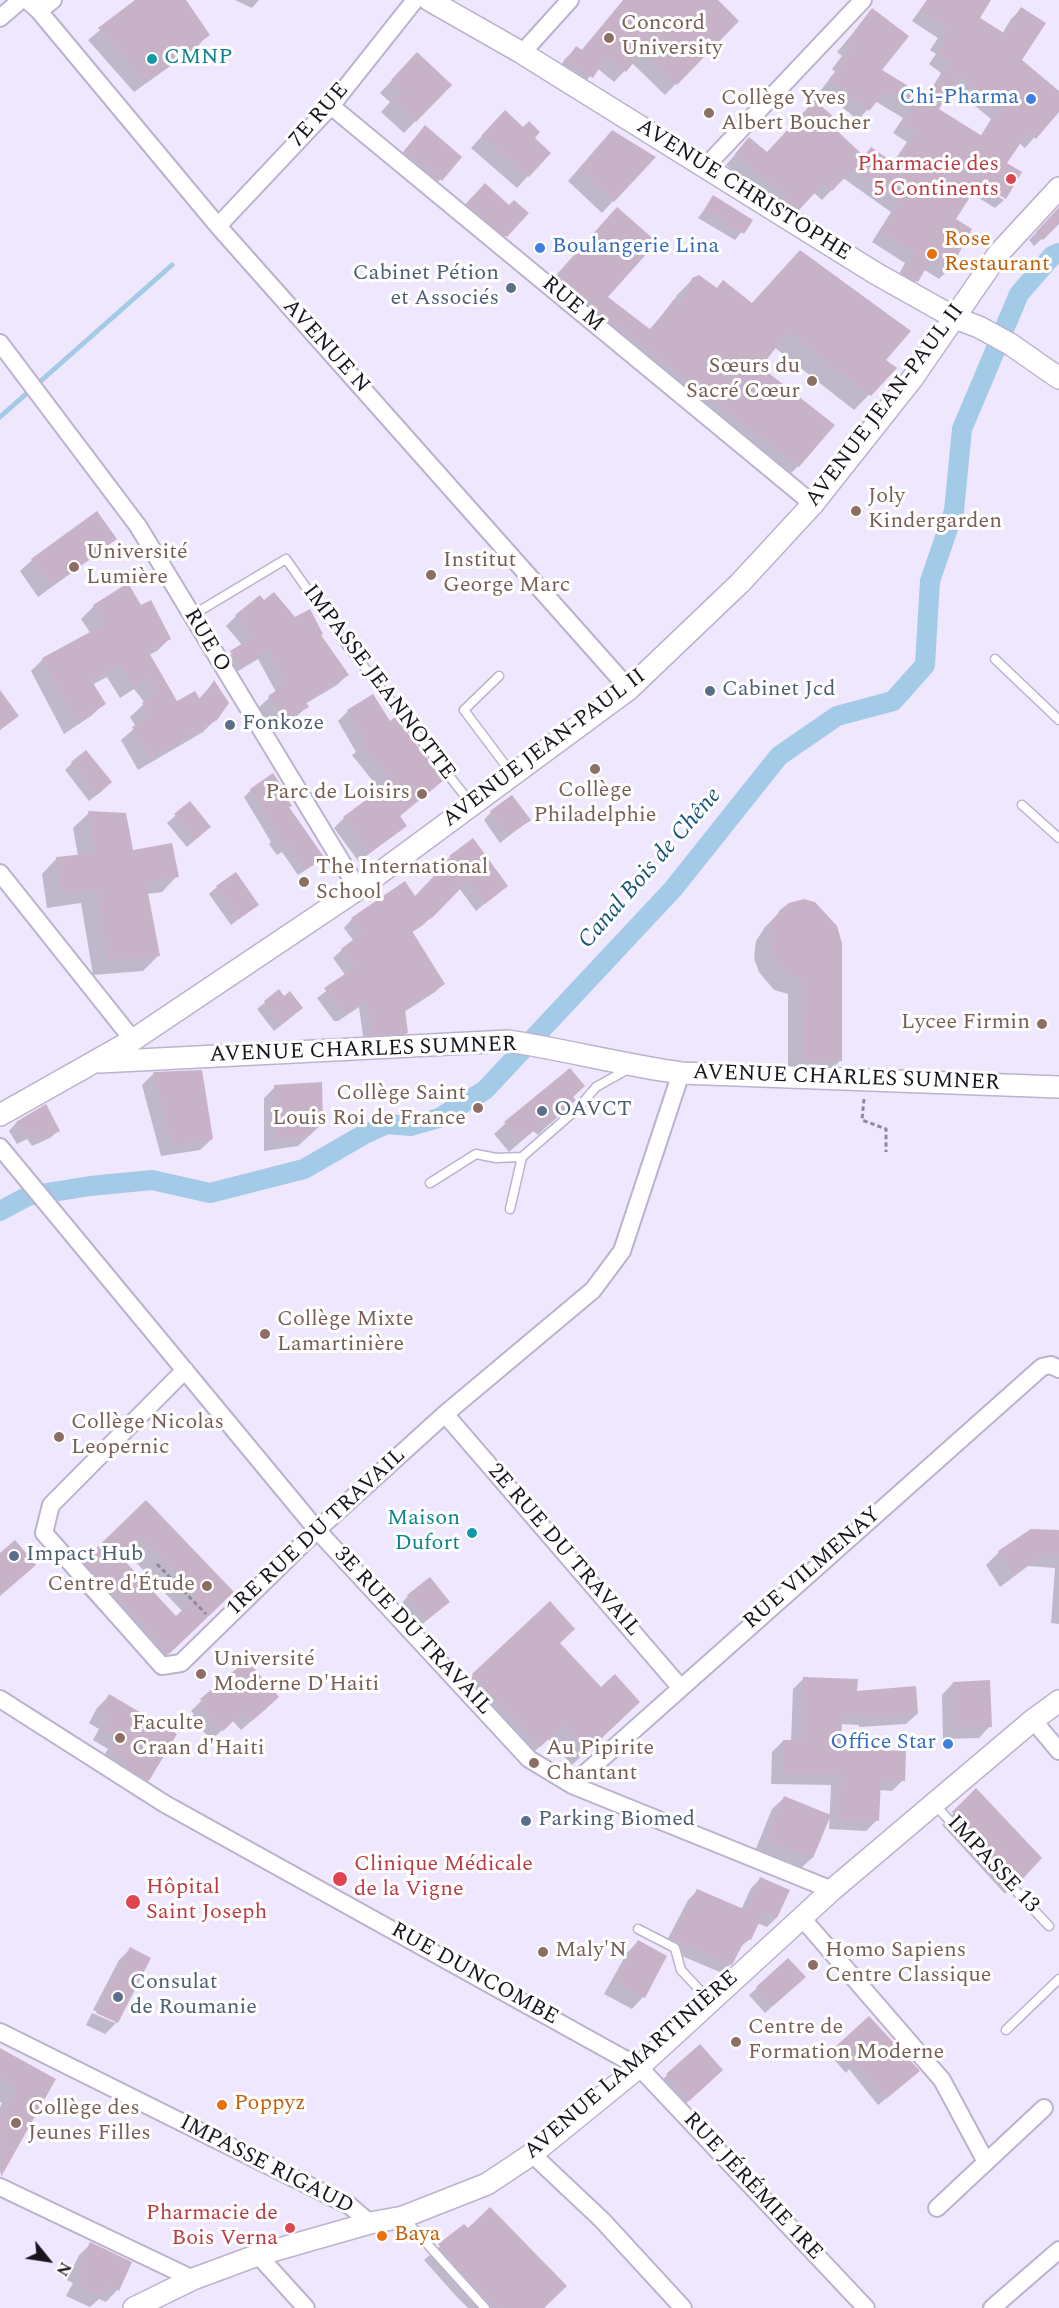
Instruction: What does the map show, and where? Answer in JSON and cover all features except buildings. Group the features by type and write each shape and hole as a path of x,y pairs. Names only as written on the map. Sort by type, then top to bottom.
{"street":[{"path":"0,18 21,0"},
{"path":"33,5 53,0"},
{"name":"7E RUE","path":"218,226 331,106 415,0"},
{"name":"AVENUE CHRISTOPHE","path":"429,0 522,53 875,273 955,318 979,327 1010,344 1059,378"},
{"path":"522,53 570,0"},
{"path":"706,166 863,0"},
{"name":"AVENUE N","path":"33,5 218,226 629,689"},
{"name":"RUE M","path":"331,106 813,504"},
{"name":"AVENUE JEAN-PAUL II","path":"0,1115 133,1040 358,889 629,689 740,583 813,504 912,379 999,253 1059,188"},
{"name":"RUE O","path":"0,343 138,526 190,616 358,889"},
{"path":"0,873 150,1060"},
{"name":"AVENUE CHARLES SUMNER","path":"97,1062 508,1041 563,1049 632,1066 681,1072 1059,1087"},
{"name":"1RE RUE DU TRAVAIL","path":"185,1370 51,1505 44,1533 162,1666 181,1663 317,1530 445,1414 593,1290 622,1251 681,1072"},
{"name":"3E RUE DU TRAVAIL","path":"0,1147 317,1530 529,1759 572,1785 832,1890"},
{"name":"RUE VILMENAY","path":"572,1785 1042,1367 1051,1365 1059,1369"},
{"name":"2E RUE DU TRAVAIL","path":"445,1414 680,1687"},
{"name":"RUE DUNCOMBE","path":"0,1699 165,1804 639,2067"},
{"name":"AVENUE LAMARTINIÈRE","path":"134,2308 193,2279 258,2255 370,2223 403,2217 487,2184 532,2154 639,2067 832,1890 1033,1720 1059,1701"},
{"path":"1033,1720 1059,1751"},
{"path":"802,1918 942,2080 986,2162"},
{"name":"IMPASSE RIGAUD","path":"0,2032 350,2206 370,2223"},
{"name":"RUE JÉRÉMIE 1RE","path":"639,2067 866,2308"},
{"path":"937,2208 1044,2108"},
{"path":"532,2154 602,2220 683,2308"},
{"path":"0,2187 193,2279"},
{"path":"992,2308 1059,2250"},
{"path":"258,2255 306,2308"}],"lane":[{"name":"IMPASSE JEANNOTTE","path":"190,616 286,559 344,640 472,806"},
{"path":"995,659 1059,720"},
{"path":"499,676 464,710 512,774"},
{"path":"1022,805 1059,838"},
{"path":"510,1209 522,1157 578,1109 596,1087 632,1066"},
{"path":"430,1183 476,1154 496,1158 522,1157"},
{"name":"IMPASSE 13","path":"934,1803 1049,1926"},
{"path":"638,1929 675,1948 681,1970 711,2001"},
{"path":"1006,2030 1059,1979"},
{"path":"403,2217 485,2308"}],"path":[{"path":"867,1080 862,1120 886,1128 886,1152"},
{"path":"158,1564 218,1626"}],"waterway":[{"name":"Canal Bois de Chêne","path":"0,1211 28,1196 90,1186 152,1180 210,1193 304,1169 387,1124 411,1126 439,1118 485,1090 673,889 779,756 837,716 893,701 925,665 930,581 954,511 962,429 1019,294 1052,256 1059,253"},
{"path":"0,417 172,265"}],"place":[{"name":"Concord University","path":"609,38"},
{"name":"CMNP","path":"152,59"},
{"name":"Chi-Pharma","path":"1031,99"},
{"name":"Collège Yves Albert Boucher","path":"709,113"},
{"name":"Pharmacie des 5 Continents","path":"1011,179"},
{"name":"Boulangerie Lina","path":"540,248"},
{"name":"Rose Restaurant","path":"932,254"},
{"name":"Cabinet Pétion et Associés","path":"511,288"},
{"name":"Sœurs du Sacré Cœur","path":"812,381"},
{"name":"Joly Kindergarden","path":"856,511"},
{"name":"Université Lumière","path":"74,567"},
{"name":"Institut George Marc","path":"431,575"},
{"name":"Cabinet Jcd","path":"710,691"},
{"name":"Fonkoze","path":"230,725"},
{"name":"Collège Philadelphie","path":"595,769"},
{"name":"Parc de Loisirs","path":"422,794"},
{"name":"The International School","path":"304,882"},
{"name":"Lycee Firmin","path":"1042,1024"},
{"name":"Collège Saint Louis Roi de France","path":"478,1108"},
{"name":"OAVCT","path":"542,1111"},
{"name":"Collège Mixte Lamartinière","path":"265,1334"},
{"name":"Collège Nicolas Leopernic","path":"59,1437"},
{"name":"Maison Dufort","path":"472,1533"},
{"name":"Impact Hub","path":"14,1556"},
{"name":"Centre d'Étude","path":"207,1586"},
{"name":"Université Moderne D'Haiti","path":"201,1674"},
{"name":"Faculte Craan d'Haiti","path":"120,1738"},
{"name":"Office Star","path":"948,1744"},
{"name":"Au Pipirite Chantant","path":"534,1763"},
{"name":"Parking Biomed","path":"526,1821"},
{"name":"Clinique Médicale de la Vigne","path":"340,1879"},
{"name":"Hôpital Saint Joseph","path":"133,1902"},
{"name":"Maly'N","path":"543,1952"},
{"name":"Homo Sapiens Centre Classique","path":"813,1965"},
{"name":"Consulat de Roumanie","path":"118,1997"},
{"name":"Centre de Formation Moderne","path":"736,2042"},
{"name":"Poppyz","path":"222,2105"},
{"name":"Collège des Jeunes Filles","path":"16,2123"},
{"name":"Pharmacie de Bois Verna","path":"290,2228"},
{"name":"Baya","path":"382,2236"}]}
